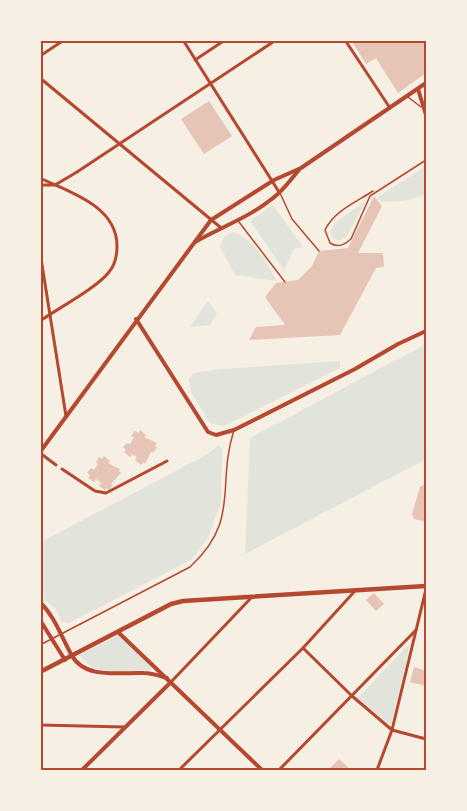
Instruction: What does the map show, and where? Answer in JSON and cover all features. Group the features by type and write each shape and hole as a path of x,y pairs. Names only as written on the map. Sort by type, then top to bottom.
{"main road":[{"path":"40,672 171,604 183,601 426,587"}],"street":[{"path":"40,56 64,40"},
{"path":"183,40 274,180 279,192"},
{"path":"195,60 225,40"},
{"path":"40,321 109,273 116,259 117,246 116,231 106,216 94,206 55,185 41,178 41,186 55,185 276,40"},
{"path":"345,40 390,108"},
{"path":"40,78 220,227"},
{"path":"56,465 40,452 191,244 211,220 274,180 301,168 426,83"},
{"path":"418,89 426,115"},
{"path":"191,244 220,227 238,221 274,197 301,168"},
{"path":"40,252 66,417"},
{"path":"136,319 208,432 216,435 234,430 426,331"},
{"path":"62,469 95,491 106,494 167,461"},
{"path":"377,769 392,730 426,587"},
{"path":"179,771 303,648 355,590"},
{"path":"82,771 252,597"},
{"path":"40,602 51,612 71,656 88,670 123,674 146,673 169,680"},
{"path":"40,620 65,660"},
{"path":"279,771 416,630"},
{"path":"119,633 262,771"},
{"path":"303,648 352,696 392,730 426,739"},
{"path":"40,724 124,727"}],"lane":[{"path":"407,96 422,107 426,122"},
{"path":"373,191 335,215 329,222 325,230 330,243 340,246 351,239 370,196 426,160"},
{"path":"279,192 292,219 319,251"},
{"path":"238,221 285,282"},
{"path":"40,645 190,567 203,554 218,529 224,511 228,455 234,430"}],"shaded area":[{"path":"426,166 426,195 404,201 381,202 378,197"},
{"path":"366,201 346,237 340,240 333,239 330,231 337,221"},
{"path":"273,205 303,247 294,249 284,270 250,221"},
{"path":"232,232 247,239 253,245 277,281 235,275 220,246 224,237"},
{"path":"208,301 217,314 210,325 190,327"},
{"path":"426,344 426,459 245,554 250,438"},
{"path":"340,361 340,368 224,426 210,423 192,394 188,379 194,373 221,369"},
{"path":"218,445 222,450 221,503 208,538 191,560 69,623 62,622 56,609 45,600 41,592 41,542 208,454"},
{"path":"119,635 153,667 150,670 106,672 92,668 79,655"},
{"path":"410,643 391,725 357,699"}],"building":[{"path":"351,40 426,40 426,73 398,93 376,58 366,64"},
{"path":"209,101 232,136 204,154 181,119"},
{"path":"374,196 382,206 358,253 383,253 384,267 376,268 340,335 249,340 256,327 285,325 265,297 276,283 298,280 312,266 319,251 348,248"},
{"path":"140,430 146,435 144,437 157,443 155,446 157,447 153,453 151,452 145,464 143,462 141,465 135,460 137,457 132,454 130,457 124,452 126,450 123,447 127,443 130,444 134,438 131,436 135,431 138,433"},
{"path":"104,456 110,461 108,463 120,469 121,473 111,484 113,485 109,490 99,486 101,483 96,479 94,482 88,478 90,475 87,473 91,468 94,470 99,457 102,459"},
{"path":"426,483 426,522 414,519 412,514 420,487"},
{"path":"374,593 384,604 376,611 366,600"},
{"path":"414,667 426,671 426,686 410,682"},
{"path":"339,759 351,770 328,770"}]}
